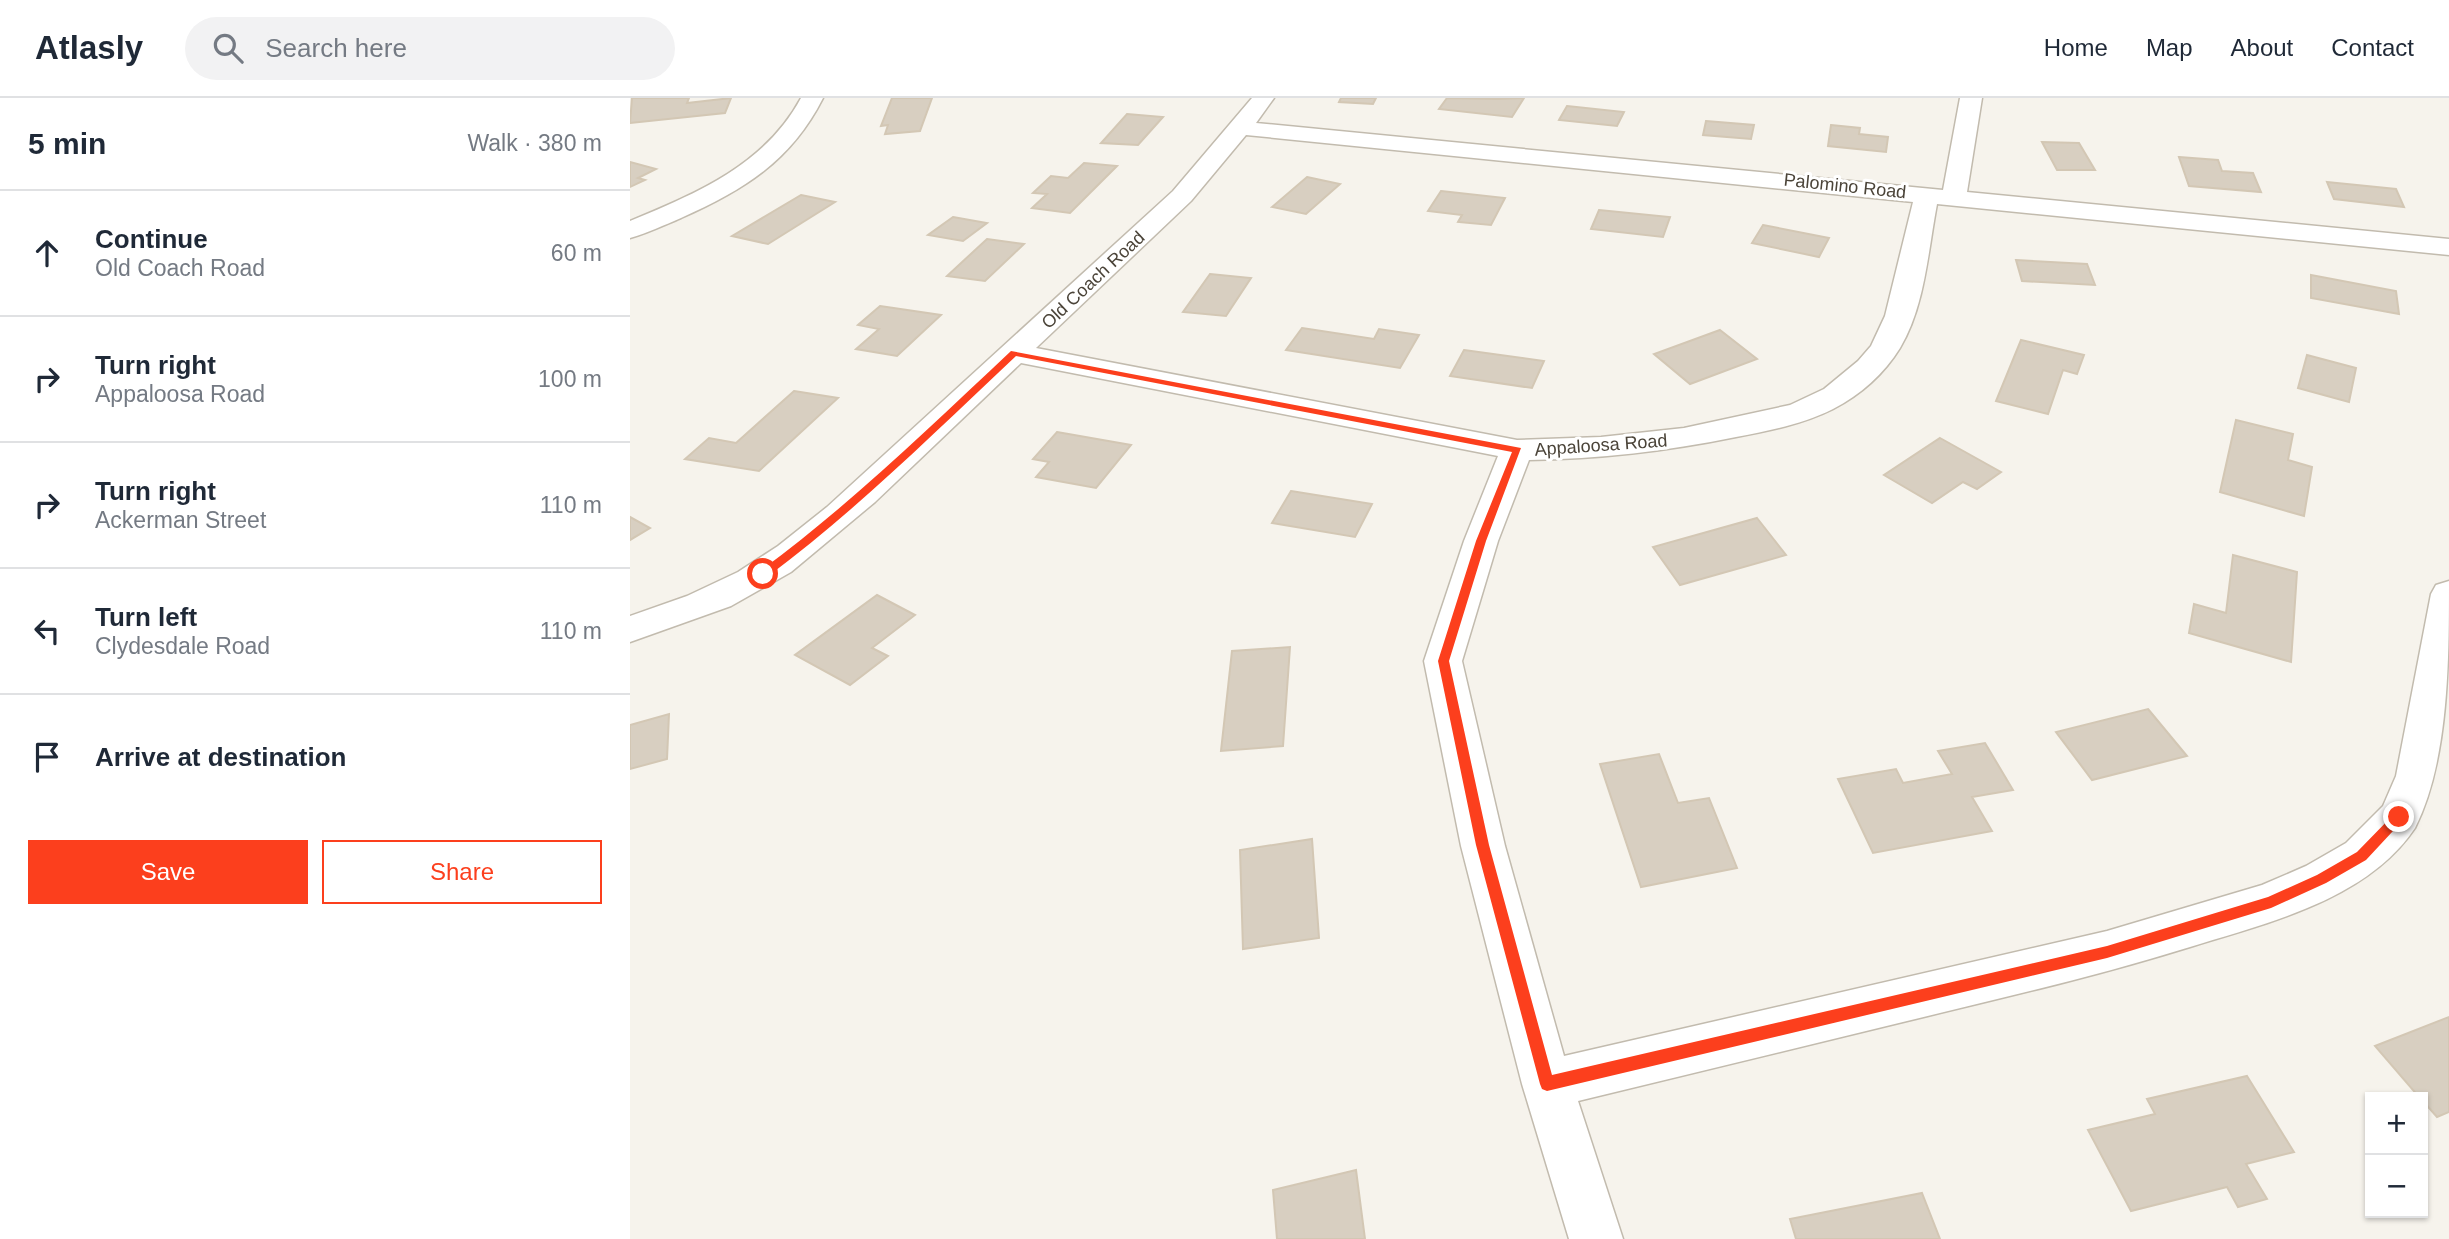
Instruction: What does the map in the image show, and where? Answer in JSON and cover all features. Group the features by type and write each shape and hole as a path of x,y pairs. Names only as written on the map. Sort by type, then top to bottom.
{"street":[{"path":"630,230 706,195 772,155 790,138 805,116 812,98"},
{"name":"Old Coach Road","path":"630,629 704,602 763,574 809,540 863,494 1182,196 1263,98"},
{"name":"Appaloosa Road","path":"1014,353 1517,450 1585,450 1656,444 1763,422 1835,396 1864,373 1886,346 1900,317 1971,98"},
{"name":"Palomino Road","path":"1240,128 2449,247"},
{"path":"1517,450 1481,541 1443,661 1483,845 1547,1084 1596,1239"},
{"path":"1547,1084 2107,952 2271,902 2322,879 2362,856 2399,817 2417,776 2449,594"}],"building":[{"path":"632,98 689,98 687,103 731,98 725,113 630,123"},
{"path":"892,98 932,98 920,131 885,134 888,125 881,126"},
{"path":"1341,98 1376,98 1373,104 1339,102"},
{"path":"1447,98 1524,98 1512,117 1439,109"},
{"path":"1567,106 1624,112 1617,126 1559,120"},
{"path":"1127,114 1163,117 1138,145 1101,143"},
{"path":"1706,121 1754,125 1751,139 1703,135"},
{"path":"1831,125 1860,128 1859,134 1888,137 1886,152 1828,146"},
{"path":"2042,142 2079,143 2095,170 2057,170"},
{"path":"2179,157 2218,160 2222,171 2253,173 2261,192 2189,186"},
{"path":"630,162 656,169 638,178 645,180 630,187"},
{"path":"1084,163 1117,166 1070,213 1032,208 1047,194 1033,193 1051,176 1068,178"},
{"path":"1307,177 1340,184 1306,214 1272,207"},
{"path":"2327,182 2396,189 2404,207 2334,199"},
{"path":"1441,191 1505,198 1491,225 1458,222 1462,215 1428,211"},
{"path":"801,195 835,202 768,244 732,236"},
{"path":"1599,210 1670,217 1663,237 1591,229"},
{"path":"953,217 987,223 963,241 928,235"},
{"path":"1763,225 1829,238 1819,257 1752,243"},
{"path":"987,239 1024,244 985,281 947,276"},
{"path":"2016,260 2087,264 2095,285 2022,281"},
{"path":"1210,274 1251,278 1226,316 1183,312"},
{"path":"2311,275 2396,291 2399,314 2311,298"},
{"path":"880,306 941,315 897,356 856,349 879,329 858,325"},
{"path":"1302,328 1374,339 1379,329 1419,335 1400,368 1286,350"},
{"path":"1720,330 1757,359 1690,384 1654,354"},
{"path":"2021,340 2084,355 2077,374 2063,370 2048,414 1996,401"},
{"path":"1464,350 1544,361 1532,388 1450,376"},
{"path":"2307,355 2356,368 2349,402 2298,388"},
{"path":"794,391 838,398 759,471 685,459 709,438 736,443"},
{"path":"2236,420 2293,434 2288,460 2312,467 2304,516 2220,492"},
{"path":"1057,432 1131,445 1096,488 1036,477 1049,462 1033,459"},
{"path":"1940,438 2001,472 1977,489 1963,482 1932,503 1884,475"},
{"path":"1291,491 1372,504 1355,537 1272,523"},
{"path":"630,517 650,528 630,540"},
{"path":"1757,518 1786,555 1680,585 1653,547"},
{"path":"2233,555 2297,572 2291,662 2189,633 2194,604 2226,613"},
{"path":"877,595 915,615 872,648 888,656 850,685 795,655"},
{"path":"1290,647 1283,746 1221,751 1232,651"},
{"path":"2148,709 2187,756 2092,780 2056,732"},
{"path":"669,714 667,759 630,769 630,725"},
{"path":"1985,743 2013,790 1972,797 1992,831 1873,853 1838,779 1896,769 1903,783 1952,774 1938,751"},
{"path":"1659,754 1678,803 1709,798 1737,868 1641,887 1600,764"},
{"path":"1312,839 1319,938 1243,949 1240,850"},
{"path":"2449,1017 2449,1112 2437,1117 2428,1107 2428,1092 2415,1092 2375,1046"},
{"path":"2247,1076 2294,1152 2246,1164 2267,1199 2238,1207 2227,1187 2131,1211 2088,1130 2155,1114 2147,1099"},
{"path":"1356,1170 1365,1239 1277,1239 1273,1190"},
{"path":"1922,1193 1940,1239 1796,1239 1790,1219"}],"route":[{"path":"763,574 809,540 863,494 1014,353 1517,450 1481,541 1443,661 1483,845 1547,1084 2107,952 2271,902 2322,879 2362,856 2399,817"}]}
